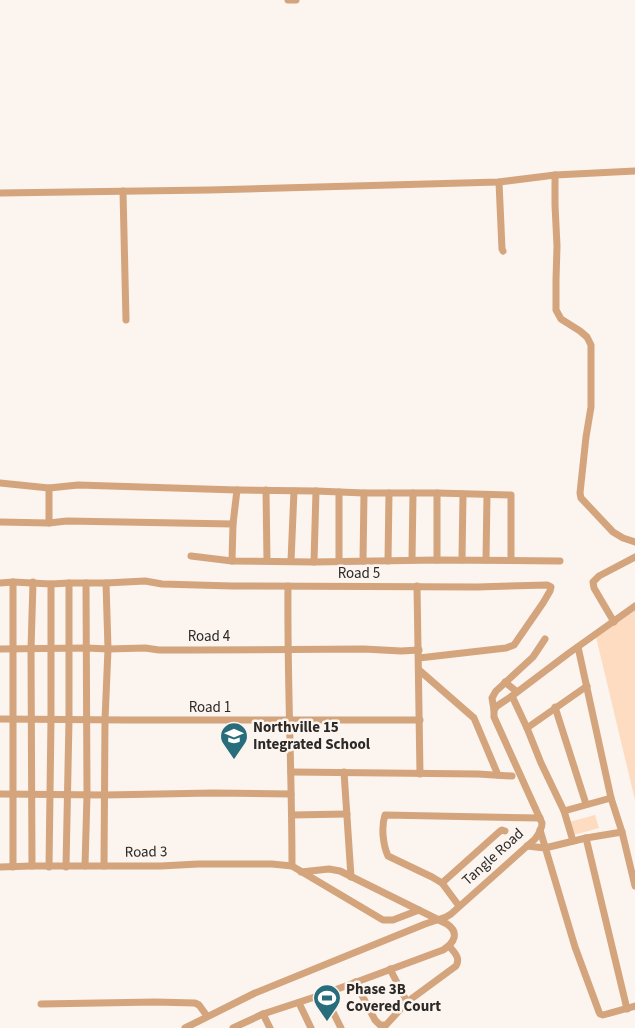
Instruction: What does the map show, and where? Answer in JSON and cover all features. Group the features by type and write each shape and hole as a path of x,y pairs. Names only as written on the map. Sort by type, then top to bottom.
{"street":[{"path":"288,0 296,0"},
{"path":"0,193 499,182 555,175 635,171"},
{"path":"555,175 556,310 561,319 587,337 591,345 591,407 586,437 581,498 613,532 635,542"},
{"path":"499,182 503,251"},
{"path":"123,191 126,320"},
{"path":"0,484 50,488 78,485 511,495 511,560"},
{"path":"49,523 50,488"},
{"path":"232,561 233,524 237,490"},
{"path":"266,490 267,561"},
{"path":"291,561 294,491"},
{"path":"314,562 316,491"},
{"path":"339,492 339,562"},
{"path":"363,561 364,493"},
{"path":"388,561 389,493"},
{"path":"412,560 413,493"},
{"path":"437,493 438,560"},
{"path":"462,560 463,494"},
{"path":"486,560 488,495"},
{"path":"0,522 49,523 67,521 233,524"},
{"path":"191,556 232,561 560,561"},
{"path":"614,622 594,588 593,582 599,576 635,557"},
{"name":"Road 5","path":"0,583 33,582 50,584 145,581 195,586 476,587 547,585 552,588 514,645 506,648 419,658"},
{"path":"13,582 14,867"},
{"path":"32,866 31,649 33,582"},
{"path":"66,867 69,583"},
{"path":"85,866 87,795 86,583"},
{"path":"104,866 105,720 108,649 106,583"},
{"path":"49,867 50,584"},
{"path":"288,586 287,650 292,866 383,920 393,920 419,910"},
{"path":"417,586 420,774"},
{"path":"494,710 635,606"},
{"path":"494,710 492,703 493,694 533,657 545,639"},
{"path":"578,647 610,798 622,832 635,886"},
{"name":"Road 4","path":"0,649 419,650"},
{"path":"419,670 474,718 498,775"},
{"path":"505,682 515,694 541,763 564,811 573,841"},
{"path":"527,728 587,686"},
{"path":"555,707 586,804"},
{"name":"Tangle Road","path":"185,1028 255,993 446,917 535,839 542,827 540,818 494,716 494,710"},
{"name":"Road 1","path":"0,719 420,720"},
{"path":"291,772 512,776"},
{"path":"344,772 351,877"},
{"path":"0,794 105,796 213,793 291,794"},
{"path":"564,811 610,798"},
{"path":"292,815 347,814"},
{"path":"459,906 442,883 388,856 383,826 385,815 540,818"},
{"path":"540,830 575,947 600,1014 603,1015 635,1006"},
{"path":"442,883 499,832 505,831"},
{"path":"527,846 545,848 622,832"},
{"path":"586,838 626,1008"},
{"name":"Road 3","path":"0,867 161,866 235,863 292,866"},
{"path":"233,1028 263,1014 299,1003 442,950 449,946 454,939 454,930 447,924 340,871 329,869 301,872"},
{"path":"355,982 375,1020 382,1026 386,1026 406,1002 457,965 457,956 449,946"},
{"path":"390,969 406,1002"},
{"path":"324,994 341,1028"},
{"path":"41,1004 195,1003 199,1005 207,1016"},
{"path":"299,1003 310,1028"},
{"path":"263,1014 270,1028"}],"shaded area":[{"path":"635,609 635,800 596,637"},
{"path":"595,815 599,828 573,835 569,822"}],"place":[{"name":"Northville 15 Integrated School","path":"234,760"},
{"name":"Phase 3B Covered Court","path":"327,1022"}]}
